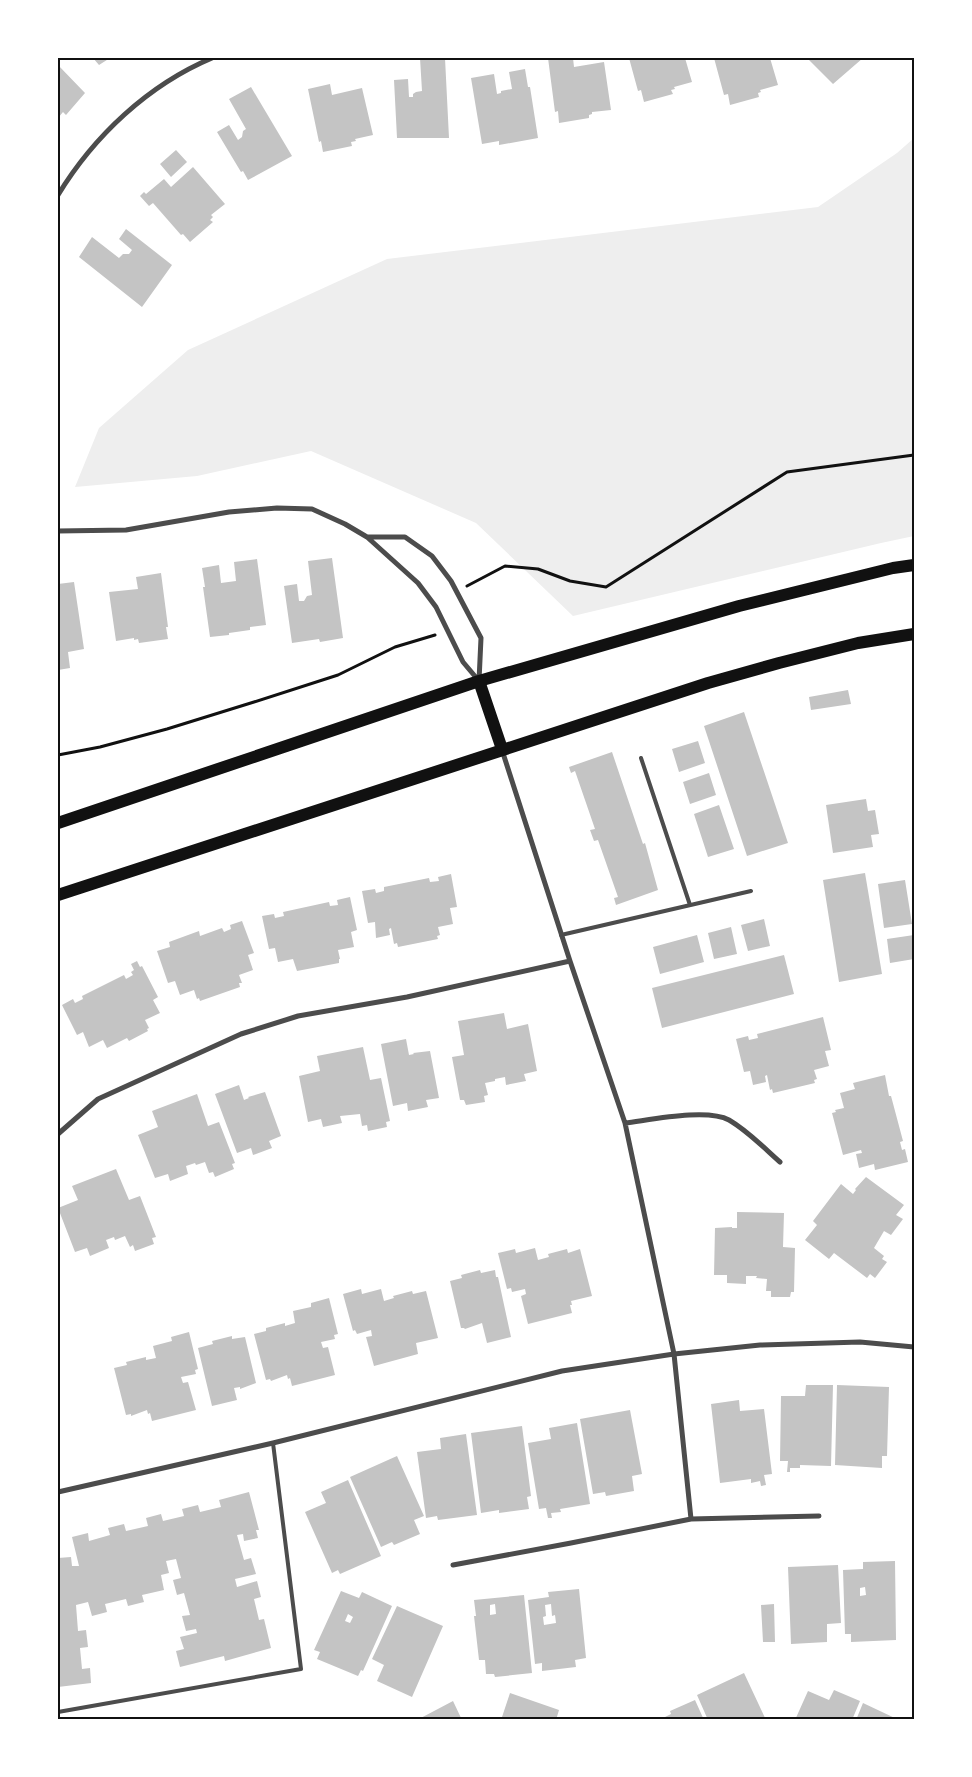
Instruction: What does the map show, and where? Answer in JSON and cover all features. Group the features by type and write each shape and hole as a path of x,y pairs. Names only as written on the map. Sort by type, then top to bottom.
{"main road":[{"path":"58,823 479,682 739,606 893,568 914,565"},
{"path":"58,895 708,683 858,643 914,634"},
{"path":"479,682 502,749"}],"street":[{"path":"58,195 93,145 152,91 191,66 212,58"},
{"path":"58,531 126,530 229,512 277,508 312,509 346,524 367,537 418,583 436,607 463,662 479,682"},
{"path":"367,537 405,537 432,556 451,581 481,638 479,682"},
{"path":"502,749 561,935 625,1123 674,1354 691,1519"},
{"path":"58,1134 98,1099 241,1034 298,1016 407,997 570,961"},
{"path":"625,1123 705,1115 728,1120 756,1140 780,1162"},
{"path":"58,1492 273,1443 562,1371 674,1354 760,1345 851,1343 914,1347"},
{"path":"453,1565 571,1544 691,1519 819,1516"}],"lane":[{"path":"640,758 690,905"},
{"path":"561,935 750,891"},
{"path":"58,1712 301,1669 273,1443"}],"path":[{"path":"465,606 463,588 505,566 538,569 570,581 606,587 787,472 914,455"},
{"path":"58,755 110,744 254,702 338,675 395,647 449,631"}],"shaded area":[{"path":"914,138 914,536 573,616 476,523 311,451 197,476 75,487 99,428 188,350 387,259 818,207 897,153"}],"building":[{"path":"93,58 110,58 99,65"},
{"path":"420,58 445,58 449,138 397,138 394,80 408,79 409,97 413,97 413,94 416,92 422,91"},
{"path":"548,58 573,58 574,67 604,62 611,110 592,112 589,118 559,123 558,111 555,112"},
{"path":"629,58 685,58 692,82 674,87 675,89 671,90 673,94 644,102 641,90 638,91"},
{"path":"714,58 770,58 778,85 760,90 761,92 758,93 759,97 730,105 728,94 724,95"},
{"path":"807,58 863,58 833,84"},
{"path":"58,65 85,93 66,115 63,112 58,118"},
{"path":"525,69 528,87 530,87 538,138 499,145 499,141 482,144 471,78 494,74 497,94 501,93 501,91 512,89 509,72"},
{"path":"330,84 332,95 362,88 373,135 355,139 356,141 351,142 352,146 323,152 321,141 319,142 308,89"},
{"path":"251,87 292,156 248,180 243,171 241,172 217,132 229,125 238,140 242,137 243,131 246,129 229,99"},
{"path":"176,150 187,162 171,177 160,164"},
{"path":"193,167 225,204 211,215 213,217 210,220 213,222 190,242 183,234 181,235 153,203 149,206 140,196 144,192 146,194 164,179 171,187"},
{"path":"126,229 172,265 142,307 79,257 92,237 119,258 123,254 129,254 132,250 119,239"},
{"path":"332,558 343,638 320,642 319,639 292,643 284,586 297,584 299,601 304,601 307,596 312,595 308,561"},
{"path":"257,559 266,625 250,627 250,630 229,633 229,635 210,637 202,568 219,565 221,583 236,581 234,562"},
{"path":"161,573 168,639 139,643 138,639 134,640 134,638 116,641 109,592 138,589 136,577"},
{"path":"74,582 84,649 68,652 70,668 58,670 58,584"},
{"path":"848,690 851,704 811,710 809,697"},
{"path":"744,712 788,843 747,856 704,726"},
{"path":"698,741 705,763 679,772 672,749"},
{"path":"612,752 643,844 645,843 658,890 616,905 614,898 618,897 598,840 594,841 590,830 595,829 575,771 571,773 569,767"},
{"path":"709,773 716,795 690,804 683,782"},
{"path":"866,799 868,811 875,810 879,834 871,835 873,847 833,853 826,805"},
{"path":"719,805 734,849 708,857 694,814"},
{"path":"865,873 882,974 839,982 823,880"},
{"path":"451,874 457,907 450,908 453,924 438,927 440,935 437,936 438,939 398,947 397,943 394,944 391,928 389,929 390,935 376,938 375,922 368,923 362,891 375,889 376,893 384,891 384,887 429,878 430,882 439,881 438,877"},
{"path":"905,880 912,924 884,928 878,884"},
{"path":"350,897 357,930 351,932 354,947 338,950 339,963 297,971 293,959 278,962 275,948 269,949 262,916 274,914 275,918 284,916 283,912 329,902 330,906 338,905 337,900"},
{"path":"764,919 770,946 748,951 741,925"},
{"path":"242,921 254,953 248,955 253,970 239,975 242,983 239,983 240,987 200,1001 199,998 197,999 194,990 180,995 175,981 168,983 157,951 170,947 169,942 199,931 200,936 222,928 224,932 231,929 230,925"},
{"path":"731,927 737,954 714,959 708,933"},
{"path":"697,935 704,962 660,974 653,947"},
{"path":"914,935 914,959 890,963 887,939"},
{"path":"784,955 794,994 662,1028 652,988"},
{"path":"137,961 140,967 142,966 158,997 153,1000 160,1013 145,1020 149,1028 147,1029 148,1031 129,1041 127,1038 107,1048 103,1040 89,1047 83,1032 77,1035 62,1005 73,999 75,1003 83,999 82,996 124,975 126,979 133,975 131,972 134,970 131,964"},
{"path":"504,1013 507,1029 528,1024 537,1071 524,1074 526,1081 506,1085 505,1077 485,1083 488,1095 484,1096 485,1102 466,1105 464,1100 460,1100 452,1057 464,1055 458,1021"},
{"path":"823,1017 831,1050 825,1051 829,1066 814,1070 817,1079 814,1080 815,1083 773,1093 772,1089 770,1090 767,1075 765,1076 766,1082 753,1085 750,1071 744,1072 736,1039 748,1036 749,1040 758,1038 757,1034"},
{"path":"406,1039 409,1055 430,1051 439,1098 426,1100 428,1107 408,1111 407,1103 393,1106 381,1044"},
{"path":"363,1047 370,1080 381,1078 390,1121 386,1122 387,1127 368,1131 367,1125 362,1126 360,1114 340,1116 342,1123 323,1127 321,1119 308,1122 299,1076 320,1071 317,1056"},
{"path":"885,1075 889,1096 891,1096 903,1141 900,1142 902,1150 905,1149 908,1162 875,1170 874,1164 859,1168 856,1154 862,1153 861,1150 843,1155 832,1113 836,1112 835,1110 844,1108 840,1093 855,1089 853,1083"},
{"path":"239,1085 244,1100 265,1092 281,1136 269,1141 272,1148 253,1155 251,1148 237,1153 215,1094"},
{"path":"197,1094 208,1126 219,1122 235,1163 232,1164 234,1169 215,1177 213,1172 209,1173 205,1162 196,1165 195,1163 186,1166 188,1174 170,1181 168,1174 155,1178 138,1135 158,1127 152,1111"},
{"path":"116,1169 129,1200 140,1196 156,1237 152,1238 154,1244 135,1251 133,1245 130,1247 125,1236 115,1240 114,1237 106,1240 109,1248 90,1256 87,1248 75,1252 58,1208 78,1200 72,1186"},
{"path":"866,1177 904,1205 896,1215 903,1219 891,1235 884,1231 874,1248 884,1256 882,1259 887,1262 875,1278 870,1274 867,1278 834,1253 829,1259 805,1240 817,1225 813,1221 841,1184 853,1194"},
{"path":"737,1212 784,1213 783,1247 795,1248 794,1292 791,1292 790,1297 771,1297 771,1291 766,1291 767,1279 756,1278 757,1276 746,1276 746,1284 727,1283 727,1275 714,1275 715,1228 737,1228"},
{"path":"535,1248 538,1260 549,1257 548,1254 567,1249 568,1253 580,1249 592,1296 571,1301 572,1313 528,1324 521,1296 526,1294 525,1289 512,1292 511,1288 507,1289 498,1253 515,1249 516,1253"},
{"path":"480,1270 481,1273 495,1270 511,1337 487,1343 482,1323 465,1329 461,1328 450,1281 462,1278 461,1275"},
{"path":"361,1289 362,1294 381,1289 384,1301 394,1298 393,1296 412,1291 413,1294 426,1291 438,1338 416,1343 418,1354 374,1366 366,1337 372,1336 371,1330 357,1334 355,1330 353,1331 343,1294"},
{"path":"329,1298 338,1334 334,1335 335,1339 321,1342 323,1348 328,1347 335,1375 292,1386 287,1375 271,1381 270,1379 266,1380 254,1334 266,1331 266,1328 285,1323 285,1326 295,1323 293,1311 311,1307 311,1303"},
{"path":"189,1332 198,1369 195,1370 196,1374 181,1377 183,1383 188,1382 196,1410 152,1421 147,1410 131,1416 131,1414 126,1415 114,1368 127,1365 126,1362 146,1357 146,1360 156,1358 153,1346 172,1341 171,1337"},
{"path":"232,1336 232,1339 245,1337 256,1383 240,1389 240,1387 234,1388 237,1400 212,1406 198,1348 213,1344 212,1341"},
{"path":"806,1385 833,1385 831,1466 800,1465 800,1468 790,1468 790,1472 787,1472 788,1461 780,1461 781,1396 805,1396"},
{"path":"837,1385 889,1387 887,1456 882,1456 882,1468 835,1465"},
{"path":"739,1400 740,1411 764,1409 772,1474 764,1475 766,1485 761,1486 760,1481 751,1483 751,1479 720,1483 711,1404"},
{"path":"630,1410 642,1474 632,1476 634,1491 606,1496 605,1492 593,1494 580,1419"},
{"path":"577,1423 590,1504 560,1509 561,1512 551,1513 552,1518 548,1518 546,1508 539,1509 528,1443 551,1439 549,1428"},
{"path":"522,1426 531,1496 527,1497 529,1509 481,1513 471,1433"},
{"path":"466,1434 477,1515 438,1520 437,1516 426,1518 417,1452 441,1449 440,1438"},
{"path":"397,1456 424,1516 414,1520 420,1534 394,1545 392,1542 381,1547 350,1477"},
{"path":"348,1480 381,1556 340,1574 338,1570 332,1573 305,1512 326,1503 321,1492"},
{"path":"249,1492 259,1530 256,1530 258,1538 244,1541 243,1534 237,1535 244,1560 251,1558 256,1574 235,1579 237,1587 257,1581 261,1597 254,1599 259,1620 264,1619 271,1648 225,1661 224,1656 180,1667 176,1651 184,1649 180,1637 197,1633 196,1629 186,1631 182,1616 190,1615 184,1593 177,1595 173,1580 181,1578 176,1559 166,1561 169,1573 161,1575 164,1590 142,1595 144,1602 128,1606 126,1599 105,1604 107,1612 92,1616 88,1602 76,1605 78,1631 86,1630 88,1647 80,1648 82,1669 90,1668 91,1683 58,1687 58,1558 71,1557 72,1566 79,1566 72,1537 88,1533 89,1541 110,1535 108,1528 124,1524 126,1531 148,1526 146,1518 161,1514 163,1521 184,1516 182,1509 198,1505 200,1512 221,1507 219,1500"},
{"path":"895,1561 896,1640 851,1642 851,1634 845,1634 843,1570 863,1569 863,1562","holes":["865,1587 866,1595 860,1596 860,1588"]},
{"path":"838,1565 841,1623 827,1624 827,1642 791,1644 788,1567"},
{"path":"579,1589 586,1658 575,1660 576,1667 542,1671 542,1663 535,1664 528,1600 549,1597 548,1592","holes":["551,1604 552,1616 555,1615 556,1623 544,1625 543,1617 546,1616 545,1605"]},
{"path":"341,1591 359,1598 362,1592 392,1606 363,1671 361,1670 358,1676 317,1659 320,1652 314,1650","holes":["348,1614 353,1617 350,1623 345,1621"]},
{"path":"524,1595 532,1673 495,1677 494,1674 486,1674 485,1660 479,1660 474,1600","holes":["495,1604 496,1614 490,1615 490,1605"]},
{"path":"774,1604 775,1642 763,1642 761,1605"},
{"path":"397,1606 443,1626 412,1697 377,1681 384,1665 372,1659"},
{"path":"744,1673 766,1720 708,1720 697,1695"},
{"path":"834,1690 860,1701 852,1720 795,1720 808,1691 829,1700"},
{"path":"510,1693 559,1710 556,1720 501,1720"},
{"path":"695,1700 704,1720 659,1720 671,1714 670,1711"},
{"path":"453,1701 462,1720 417,1720"},
{"path":"863,1703 899,1720 856,1720"}]}
